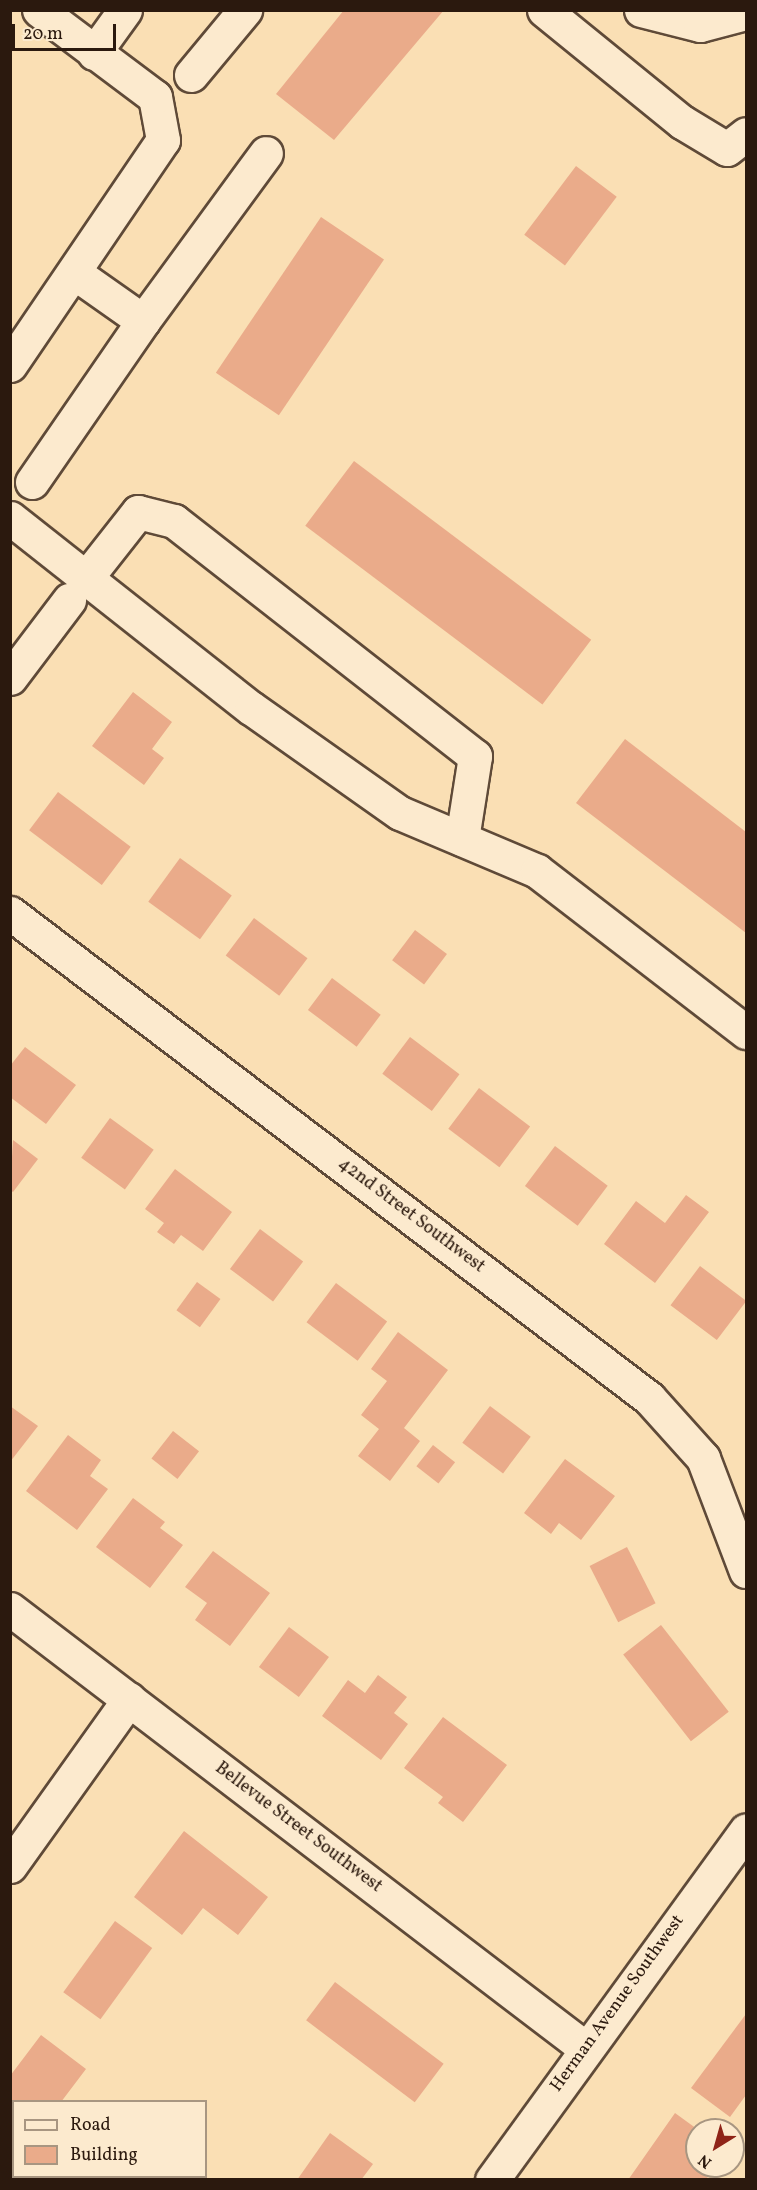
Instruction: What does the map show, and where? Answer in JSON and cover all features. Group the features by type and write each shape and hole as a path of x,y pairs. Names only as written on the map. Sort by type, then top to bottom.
{"street":[{"path":"10,365 75,273 163,140 155,97 39,10"},
{"path":"94,53 125,10"},
{"path":"190,75 245,10"},
{"path":"544,10 682,122 740,146"},
{"path":"641,10 700,25 747,13"},
{"path":"32,482 143,321 266,153"},
{"path":"75,273 143,321"},
{"path":"10,678 138,512 174,522 476,756 462,839"},
{"path":"10,518 78,589 400,813 537,871 747,1032"},
{"name":"42nd Street Southwest","path":"10,914 650,1398 703,1458 747,1571"},
{"name":"Bellevue Street Southwest","path":"10,1609 585,2048"},
{"path":"10,1866 129,1699"},
{"name":"Herman Avenue Southwest","path":"494,2179 585,2048 747,1830"}],"building":[{"path":"344,10 444,10 334,140 276,94"},
{"path":"576,166 617,197 565,265 524,235"},
{"path":"321,217 384,259 279,415 216,373"},
{"path":"354,461 591,640 542,704 305,526"},
{"path":"133,692 172,722 152,749 164,758 144,785 92,746"},
{"path":"625,739 746,832 746,933 576,803"},
{"path":"58,792 131,847 102,885 29,830"},
{"path":"180,858 232,896 200,939 148,902"},
{"path":"254,918 308,958 279,996 226,956"},
{"path":"415,930 447,954 424,984 392,960"},
{"path":"332,978 381,1015 357,1047 308,1010"},
{"path":"410,1037 460,1074 432,1111 382,1074"},
{"path":"25,1047 76,1085 46,1124 10,1097 10,1066"},
{"path":"479,1088 530,1127 499,1167 448,1129"},
{"path":"110,1118 154,1150 125,1189 81,1158"},
{"path":"13,1140 38,1159 13,1192 10,1190"},
{"path":"555,1146 608,1186 578,1226 525,1186"},
{"path":"175,1169 232,1212 203,1251 181,1235 174,1244 157,1232 164,1223 145,1209"},
{"path":"686,1195 709,1212 655,1283 604,1244 636,1201 665,1223"},
{"path":"260,1229 303,1261 273,1301 230,1269"},
{"path":"700,1266 746,1301 717,1340 671,1305"},
{"path":"197,1282 220,1299 200,1327 176,1310"},
{"path":"336,1283 387,1322 358,1361 307,1322"},
{"path":"398,1332 448,1370 404,1428 420,1441 390,1481 358,1456 379,1429 361,1415 387,1381 371,1369"},
{"path":"10,1406 38,1426 10,1462"},
{"path":"490,1406 531,1437 503,1473 462,1443"},
{"path":"173,1431 199,1451 177,1479 151,1459"},
{"path":"68,1435 101,1460 90,1476 108,1489 77,1530 26,1491"},
{"path":"433,1445 455,1462 438,1484 416,1466"},
{"path":"565,1459 615,1496 581,1540 559,1523 551,1534 524,1513"},
{"path":"133,1498 165,1522 160,1528 183,1545 150,1588 96,1547"},
{"path":"627,1547 656,1603 618,1622 590,1566"},
{"path":"213,1551 270,1593 230,1646 195,1620 207,1603 185,1587"},
{"path":"661,1625 729,1712 691,1741 623,1655"},
{"path":"289,1627 329,1657 299,1697 259,1667"},
{"path":"378,1675 407,1697 394,1713 408,1724 381,1760 322,1716 348,1680 365,1693"},
{"path":"443,1717 507,1765 463,1822 438,1803 443,1797 404,1768"},
{"path":"184,1831 268,1897 238,1935 203,1908 182,1935 134,1897"},
{"path":"115,1921 152,1948 100,2019 63,1992"},
{"path":"335,1982 444,2064 415,2102 306,2020"},
{"path":"746,2014 746,2095 730,2117 691,2088"},
{"path":"41,2035 86,2069 63,2100 12,2100 12,2118 10,2076"},
{"path":"675,2113 685,2120 685,2178 711,2180 628,2180"},
{"path":"330,2133 373,2164 361,2180 297,2180"}]}
